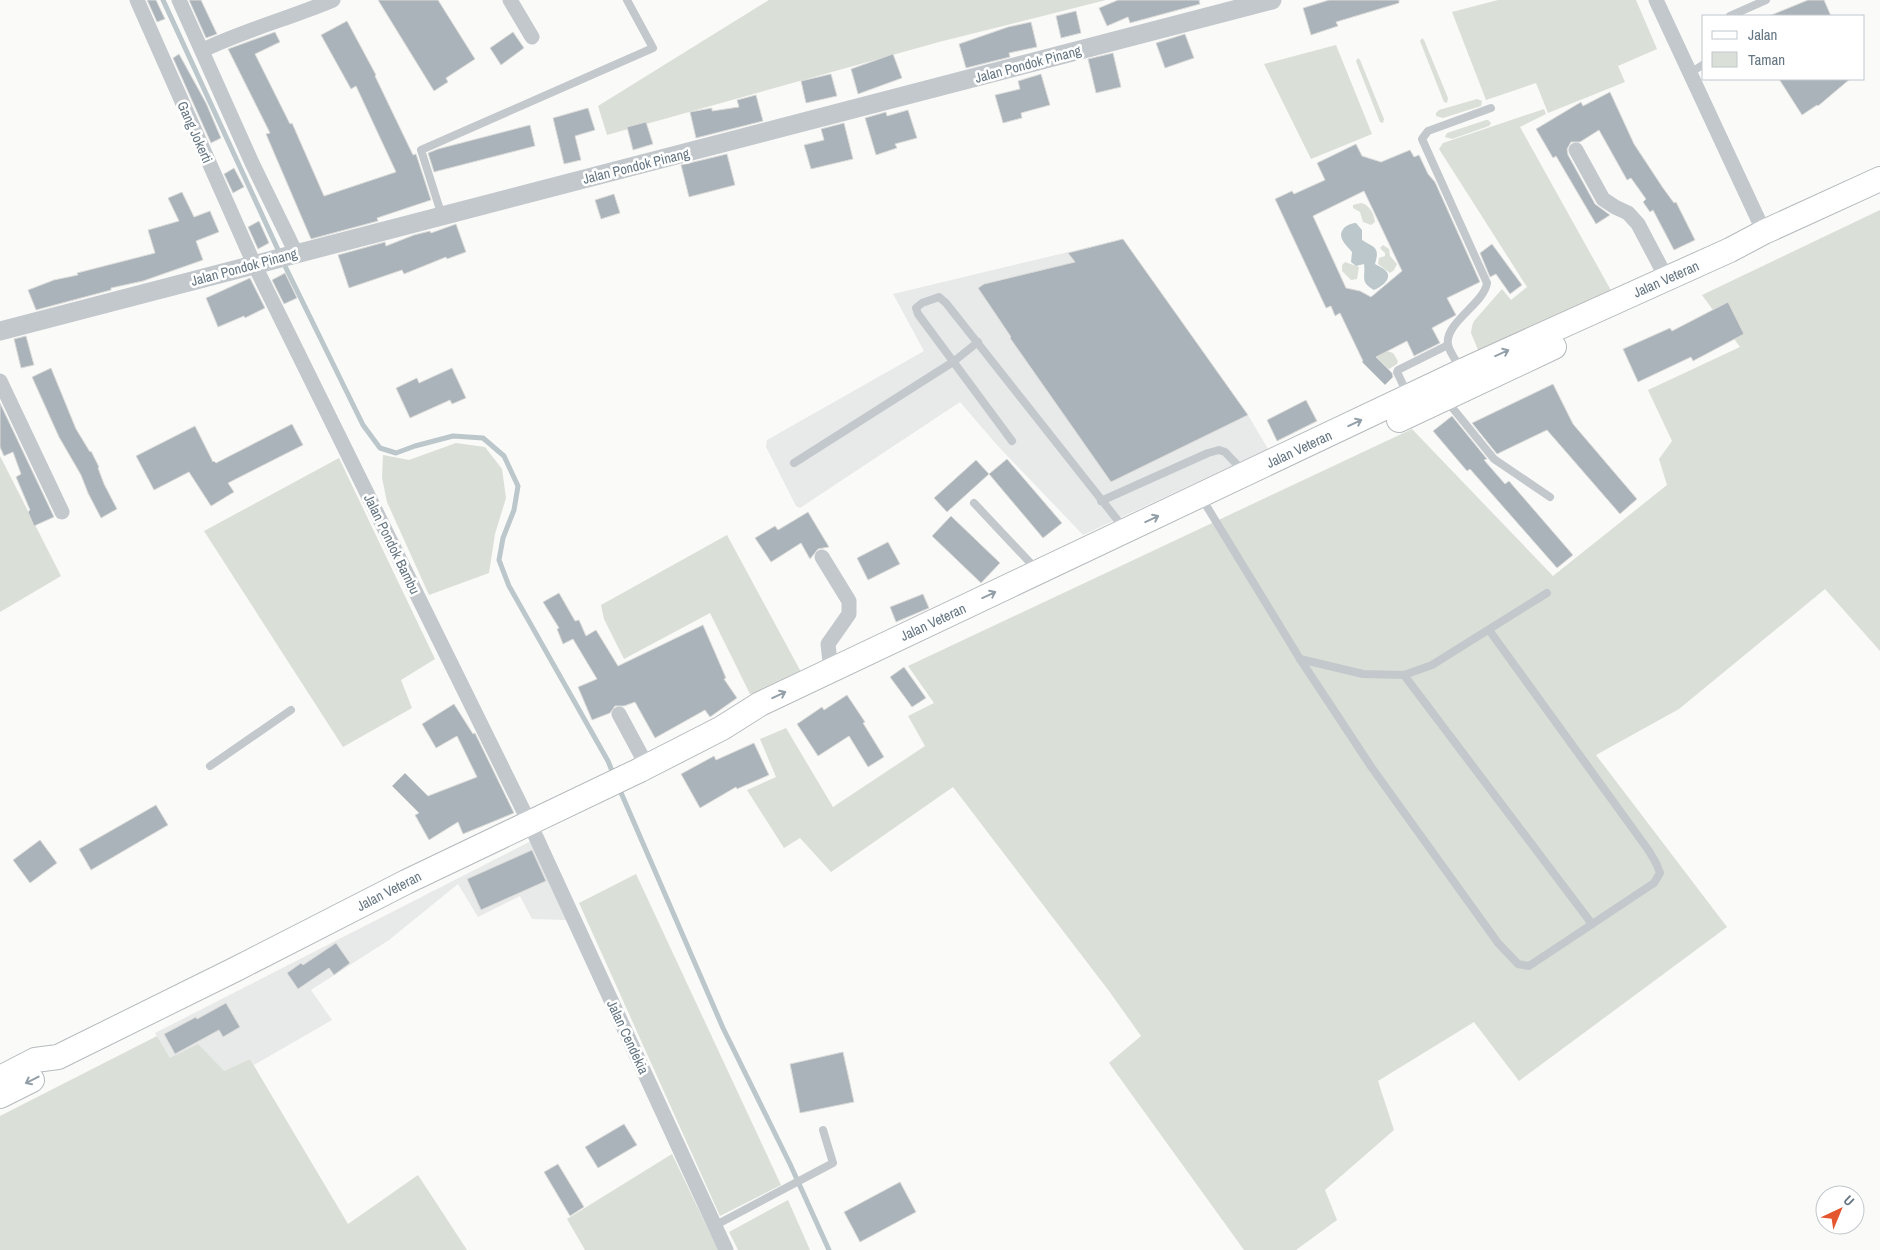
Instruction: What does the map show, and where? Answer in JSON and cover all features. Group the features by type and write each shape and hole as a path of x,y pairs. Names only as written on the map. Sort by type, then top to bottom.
{"main road":[{"name":"Jalan Veteran","path":"0,1081 35,1060 58,1057 406,882 608,786 722,728 760,704 1126,531 1204,503 1247,474 1462,371 1667,279 1880,179"},
{"name":"Jalan Veteran","path":"722,728 766,719 1204,503 1444,399 1880,195"}],"street":[{"name":"Gang Jokerti","path":"137,0 262,262"},
{"path":"179,0 295,254"},
{"path":"202,50 230,36 296,15 333,0"},
{"path":"510,0 532,37"},
{"name":"Jalan Pondok Pinang","path":"0,330 1272,0"},
{"path":"1656,0 1764,232"},
{"path":"1576,150 1603,199 1628,213 1638,224 1667,279"},
{"name":"Jalan Pondok Bambu","path":"262,262 530,824"},
{"path":"0,366 0,372"},
{"path":"0,381 62,512"},
{"path":"822,557 849,601 849,614 828,644 831,670"},
{"path":"619,714 643,768"},
{"name":"Jalan Cendekia","path":"530,824 726,1250"}],"lane":[{"path":"442,216 421,150 654,48 626,0"},
{"path":"1732,15 1766,0"},
{"path":"1690,73 1702,65"},
{"path":"1462,371 1448,345 1451,331 1483,293 1487,283 1422,139 1428,131 1491,108"},
{"path":"1012,441 918,314 916,308 922,302 939,297 946,303 1126,531"},
{"path":"794,463 953,362 978,342"},
{"path":"1409,397 1399,377 1398,370 1448,345"},
{"path":"1444,399 1494,459 1550,496"},
{"path":"1101,501 1208,453 1219,450 1225,452 1247,474"},
{"path":"974,503 1038,572"},
{"path":"1204,503 1300,659 1382,783 1498,944 1518,964 1529,966 1654,883 1660,873 1656,863 1489,630"},
{"path":"1300,659 1362,674 1404,675 1432,665 1546,593"},
{"path":"1404,675 1592,924"},
{"path":"210,766 291,710"},
{"path":"714,1226 832,1163 823,1130"}],"shaded area":[{"path":"1356,223 1362,230 1362,240 1377,251 1375,264 1384,269 1388,274 1387,280 1374,290 1366,284 1364,264 1356,266 1351,262 1352,252 1341,236 1344,228"},
{"path":"1123,239 1248,415 1268,449 1083,535 997,445 960,402 800,508 796,506 766,447 767,440 924,351 893,294"},
{"path":"531,841 566,920 532,919 520,896 478,917 458,884 389,940 311,990 332,1020 254,1065 250,1059 224,1071 170,1058 155,1033"}],"green space":[{"path":"769,0 1106,0 939,42 607,135 598,106"},
{"path":"1498,0 1636,0 1657,49 1618,66 1625,82 1548,113 1536,83 1486,100 1452,12"},
{"path":"1422,38 1448,98 1447,103 1444,102 1420,41"},
{"path":"1336,45 1372,134 1311,159 1264,64"},
{"path":"1358,58 1384,119 1383,123 1380,122 1356,61"},
{"path":"1477,99 1482,101 1481,106 1443,118 1436,116 1439,110"},
{"path":"1544,109 1546,114 1520,127 1613,294 1481,357 1471,333 1474,321 1502,289 1511,300 1527,287 1439,149 1443,143"},
{"path":"1486,120 1491,123 1489,126 1452,139 1445,137 1447,133"},
{"path":"1361,203 1367,206 1373,213 1375,222 1371,225 1363,222 1360,212 1353,208 1353,205"},
{"path":"1880,210 1880,651 1825,589 1679,709 1596,755 1727,927 1519,1081 1474,1022 1378,1081 1394,1130 1325,1190 1337,1220 1296,1250 1244,1250 1109,1063 1141,1036 1109,991 953,787 831,872 800,838 784,848 747,790 776,777 760,739 786,728 833,807 925,746 908,716 934,703 908,666 1412,429 1553,576 1667,485 1659,459 1672,441 1648,390 1740,347 1702,295"},
{"path":"1383,245 1389,249 1390,256 1397,264 1390,273 1378,264 1379,258 1385,256 1385,253 1380,248"},
{"path":"1345,262 1359,267 1357,279 1351,280 1342,271 1342,265"},
{"path":"1387,351 1393,353 1398,361 1397,364 1389,369 1381,363 1376,354"},
{"path":"456,443 485,447 502,469 506,498 495,534 489,573 429,595 387,502 382,478 383,455 409,460"},
{"path":"0,456 61,576 0,612"},
{"path":"339,458 435,659 401,680 412,708 343,747 204,531"},
{"path":"727,535 801,672 759,693 750,694 710,613 624,659 604,619 601,605"},
{"path":"636,874 781,1185 720,1216 579,903"},
{"path":"157,1036 170,1058 198,1044 224,1071 250,1059 348,1224 418,1175 467,1250 0,1250 0,1116"},
{"path":"672,1154 718,1250 585,1250 567,1219"},
{"path":"788,1200 810,1250 738,1250 729,1232"}],"building":[{"path":"147,0 156,0 165,19 157,22"},
{"path":"189,0 201,0 217,34 206,38"},
{"path":"378,0 438,0 475,59 446,78 448,82 434,91"},
{"path":"1118,0 1199,0 1200,4 1130,23 1128,17 1107,26 1099,8"},
{"path":"1329,0 1399,0 1399,3 1336,22 1338,26 1311,35 1303,8"},
{"path":"1808,0 1824,0 1831,15 1771,15"},
{"path":"1076,11 1081,33 1061,38 1056,16"},
{"path":"347,21 376,75 413,155 416,154 431,200 377,218 378,221 311,239 266,134 270,133 228,49 275,32 280,42 255,54 290,124 292,123 324,196 396,172 356,86 351,89 321,35"},
{"path":"1031,22 1037,47 1009,53 1010,57 966,68 959,44 1008,27"},
{"path":"513,32 524,48 501,65 490,48"},
{"path":"1185,34 1194,58 1165,68 1156,43"},
{"path":"1113,53 1121,87 1096,93 1088,59"},
{"path":"179,54 206,103 221,138 211,143 173,58"},
{"path":"893,54 902,78 858,94 851,69"},
{"path":"831,74 837,96 806,103 801,81"},
{"path":"1041,74 1050,105 1021,113 1022,118 1003,123 995,95 1020,89 1018,81"},
{"path":"1780,80 1849,80 1818,106 1802,115"},
{"path":"1610,92 1634,144 1663,188 1674,203 1676,202 1695,240 1674,250 1653,210 1650,212 1643,202 1646,199 1631,178 1627,180 1599,130 1580,142 1571,142 1567,149 1568,155 1595,204 1610,215 1596,224 1556,156 1553,158 1536,129 1581,102 1583,106"},
{"path":"756,95 763,121 696,138 690,112 712,108 712,111 739,107 737,100"},
{"path":"588,108 595,130 575,136 581,160 564,164 553,118"},
{"path":"908,110 917,138 895,144 897,148 876,155 865,118 886,112 887,116"},
{"path":"646,122 653,144 633,150 627,127"},
{"path":"844,123 853,159 811,169 804,145 824,140 821,129"},
{"path":"530,125 535,146 434,172 428,153"},
{"path":"1356,144 1362,156 1381,162 1410,150 1414,157 1419,155 1428,174 1435,182 1480,282 1447,298 1456,315 1432,328 1440,343 1414,356 1407,341 1376,357 1392,373 1393,377 1385,385 1362,362 1340,313 1335,316 1331,306 1326,308 1275,199 1292,191 1294,194 1325,180 1317,163","holes":["1364,191 1402,271 1371,297 1360,291 1346,288 1313,216"]},
{"path":"727,154 735,185 689,197 681,165"},
{"path":"234,168 244,187 233,193 224,174"},
{"path":"182,192 194,217 210,211 219,232 196,241 203,260 143,281 111,288 111,290 36,310 28,290 54,280 78,275 77,273 155,253 148,230 179,221 168,198"},
{"path":"614,194 620,213 601,219 595,200"},
{"path":"259,221 269,243 258,249 248,227"},
{"path":"456,224 466,252 447,259 446,257 404,274 402,270 349,288 338,255 385,242 386,246 414,235 430,231 431,233"},
{"path":"1123,239 1248,415 1111,482 1010,338 978,288 984,284 1075,262 1068,253"},
{"path":"1492,244 1522,285 1510,294 1496,274 1490,277 1480,253"},
{"path":"285,273 297,298 284,304 272,280"},
{"path":"250,278 265,308 245,318 244,316 218,327 206,298"},
{"path":"1728,302 1744,334 1693,361 1691,357 1638,382 1623,349 1670,328 1672,331"},
{"path":"26,336 34,365 21,368 14,339"},
{"path":"51,368 76,429 91,451 99,467 104,484 117,509 101,518 81,475 59,437 32,377"},
{"path":"452,368 466,398 452,404 450,400 410,418 396,388 417,378 419,383"},
{"path":"1553,384 1573,424 1637,499 1620,514 1547,430 1497,454 1472,423"},
{"path":"1306,400 1317,421 1277,441 1267,420"},
{"path":"0,403 54,517 34,526 28,512 30,510 16,477 21,474 13,452 4,456 0,447"},
{"path":"1452,416 1487,459 1484,460 1505,484 1509,481 1573,555 1557,568 1470,469 1467,471 1433,431"},
{"path":"292,424 303,445 228,483 234,492 211,506 189,472 154,490 136,456 195,426 213,462 216,463"},
{"path":"1007,459 1062,523 1043,538 989,474"},
{"path":"976,460 989,474 947,512 934,498"},
{"path":"808,512 829,547 818,549 810,559 801,543 771,562 755,538 775,526 778,530"},
{"path":"951,516 1000,563 981,583 932,536"},
{"path":"888,542 900,564 868,580 857,558"},
{"path":"559,593 575,621 579,620 586,636 596,630 618,666 703,625 726,678 724,679 737,698 710,717 705,710 655,738 635,702 624,706 615,706 610,713 592,720 578,687 597,679 573,639 563,644 557,629 559,628 543,602"},
{"path":"923,594 929,608 896,622 890,607"},
{"path":"904,667 926,698 912,707 890,677"},
{"path":"847,695 865,722 863,723 884,757 868,767 849,736 818,756 797,724 822,707 824,710"},
{"path":"454,704 473,734 475,733 514,813 463,834 458,822 429,840 415,815 419,813 392,786 405,773 428,796 477,777 457,736 436,748 422,724"},
{"path":"754,743 769,775 737,789 736,787 700,808 681,774 714,756 716,760"},
{"path":"156,805 168,825 91,870 79,849"},
{"path":"40,840 57,863 30,883 13,860"},
{"path":"532,850 546,881 481,910 467,879"},
{"path":"336,943 350,963 334,975 329,968 298,989 287,973 301,963 303,965"},
{"path":"226,1003 240,1027 223,1037 219,1030 175,1054 164,1034"},
{"path":"843,1052 854,1102 800,1113 790,1064"},
{"path":"624,1124 637,1145 598,1168 585,1147"},
{"path":"558,1164 584,1207 570,1216 544,1172"},
{"path":"900,1182 916,1212 860,1242 844,1212"}],"waterway":[{"path":"163,0 280,254"},
{"path":"283,262 363,425 380,448 396,453 453,436 483,438 504,456 518,486 514,510 503,538 499,560 509,586 608,761 614,776"},
{"path":"619,788 723,1028 790,1164 829,1250"}]}
